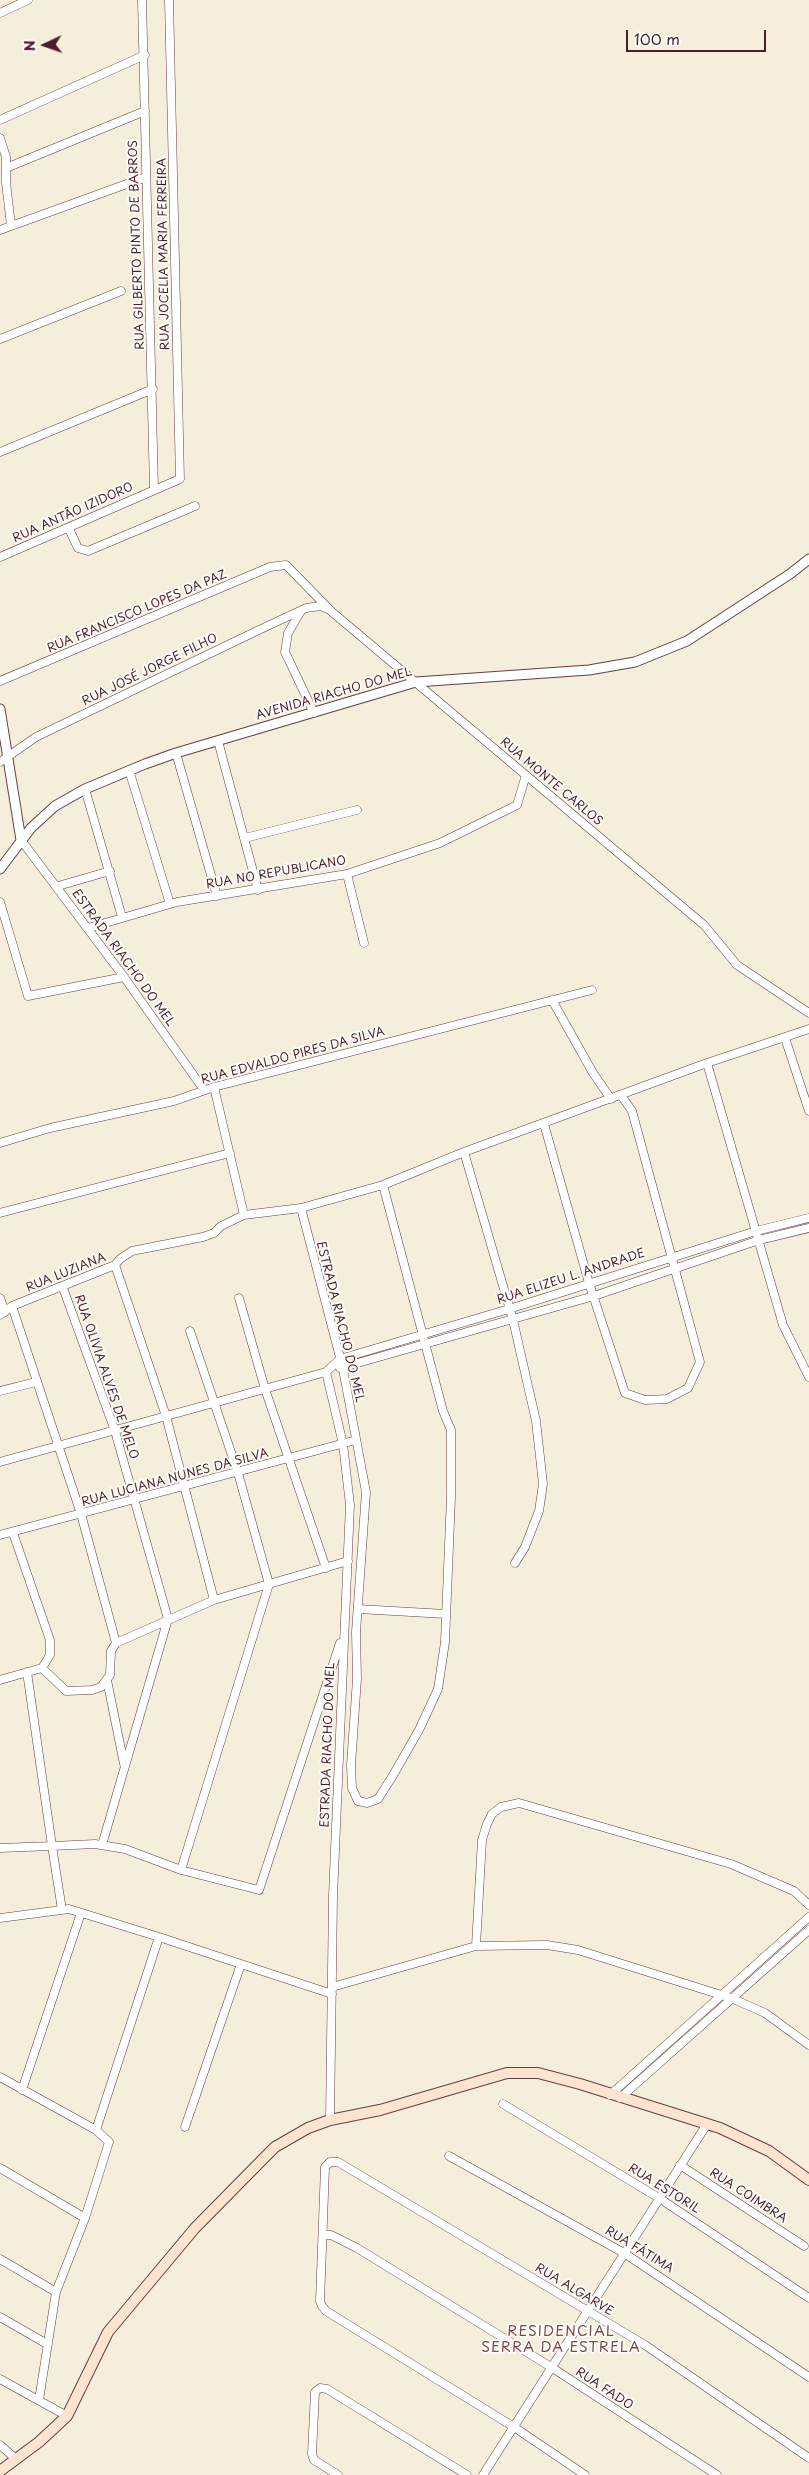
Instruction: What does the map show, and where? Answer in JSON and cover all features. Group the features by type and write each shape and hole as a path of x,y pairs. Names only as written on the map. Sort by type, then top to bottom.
{"main road":[{"path":"0,2471 56,2428 67,2416 108,2332 195,2228 275,2147 308,2128 330,2120 380,2110 507,2073 521,2072 552,2076 735,2134 769,2151 809,2180"}],"street":[{"path":"0,13 28,0"},
{"name":"RUA GILBERTO PINTO DE BARROS","path":"142,0 145,55 146,177 153,389 154,489"},
{"name":"RUA JOCELIA MARIA FERREIRA","path":"154,489 178,482 181,470 169,0"},
{"path":"0,120 145,55"},
{"path":"6,168 145,111"},
{"path":"0,138 6,157 11,226"},
{"path":"0,230 146,177"},
{"path":"0,339 122,291"},
{"path":"0,452 153,389"},
{"name":"RUA ANTÃO IZIDORO","path":"0,557 69,529 154,489"},
{"path":"69,529 78,548 84,552 194,506"},
{"name":"AVENIDA RIACHO DO MEL","path":"0,869 43,815 66,798 129,770 218,740 416,682 580,670 635,662 687,641 790,574 809,559"},
{"name":"RUA MONTE CARLOS","path":"282,564 289,566 329,609 704,925 738,965 809,1013"},
{"name":"RUA FRANCISCO LOPES DA PAZ","path":"0,681 282,564"},
{"path":"313,593 288,633 286,652 314,713"},
{"name":"RUA JOSÉ JORGE FILHO","path":"4,760 36,737 304,610 320,606 329,609"},
{"path":"0,709 4,760 22,840"},
{"path":"218,740 258,890"},
{"path":"176,753 216,896"},
{"path":"129,770 170,904"},
{"name":"RUA NO REPUBLICANO","path":"88,928 122,916 170,904 347,874 440,843 517,805 526,775"},
{"path":"85,789 122,916"},
{"path":"245,838 357,810"},
{"name":"ESTRADA RIACHO DO MEL","path":"22,840 124,976 204,1090"},
{"path":"58,886 110,871"},
{"path":"347,874 364,943"},
{"path":"0,902 28,996 124,976"},
{"name":"RUA EDVALDO PIRES DA SILVA","path":"0,1143 50,1128 174,1101 214,1087 592,990"},
{"path":"552,1000 593,1073 611,1099"},
{"name":"RUA LUZIANA","path":"3,1313 12,1306 63,1288 115,1265 120,1258 132,1251 147,1246 203,1238 214,1233 221,1226 244,1215 301,1208 383,1185 464,1152 707,1063 809,1029"},
{"path":"785,1038 809,1111"},
{"path":"707,1063 783,1325 809,1377"},
{"path":"214,1087 244,1215"},
{"path":"544,1124 590,1283 625,1393 645,1400 667,1400 688,1388 700,1362 632,1111 621,1096"},
{"path":"464,1152 513,1320 536,1421 543,1484 539,1511 525,1547 515,1562"},
{"path":"0,1213 230,1153"},
{"path":"358,1609 446,1614 451,1430 443,1411 383,1185"},
{"name":"ESTRADA RIACHO DO MEL","path":"301,1208 343,1369 366,1492 358,1609 352,1788 358,1801 367,1803 378,1799 419,1730 438,1689 445,1642 446,1614"},
{"name":"RUA ELIZEU L. ANDRADE","path":"340,1359 509,1309 756,1231 809,1218"},
{"name":"RUA ELIZEU L. ANDRADE","path":"343,1369 594,1296 759,1240 809,1228"},
{"path":"115,1265 166,1416 186,1486 214,1600"},
{"name":"RUA OLIVIA ALVES DE MELO","path":"63,1288 115,1431 168,1619"},
{"path":"0,1298 3,1313"},
{"path":"239,1298 265,1389 326,1568"},
{"path":"12,1306 81,1514 116,1643"},
{"path":"181,1870 269,1584 238,1473 190,1331"},
{"path":"329,1370 340,1359"},
{"path":"0,1462 215,1404 329,1370 343,1369"},
{"name":"ESTRADA RIACHO DO MEL","path":"329,1370 343,1444 350,1505 333,1896 330,2120"},
{"path":"0,1391 36,1382"},
{"name":"RUA LUCIANA NUNES DA SILVA","path":"0,1535 356,1440"},
{"path":"0,1680 42,1668 50,1655 50,1640 12,1532"},
{"path":"42,1668 66,1691 92,1690 101,1687 110,1675 111,1651 116,1643 214,1600 348,1561"},
{"path":"102,1845 168,1619"},
{"path":"0,1848 102,1845 126,1849 181,1870 259,1890 344,1631"},
{"path":"27,1672 62,1910"},
{"path":"107,1680 125,1766"},
{"path":"476,1946 482,1840 492,1814 508,1804 519,1803 731,1864 794,1891 809,1905"},
{"path":"0,1918 69,1909 241,1964 332,1990 476,1946 530,1944 578,1950 731,1998 765,2013 809,2045"},
{"path":"22,2090 81,1913"},
{"path":"615,2096 721,1996 809,1917"},
{"path":"615,2096 809,1930"},
{"path":"96,2130 159,1937"},
{"path":"185,2127 241,1964"},
{"path":"0,2077 96,2130 109,2142 85,2218 56,2292 39,2400"},
{"name":"RUA ESTORIL","path":"503,2104 658,2198 809,2298"},
{"path":"483,2475 707,2124"},
{"name":"RUA FÁTIMA","path":"449,2156 624,2253 809,2377"},
{"name":"RUA ALGARVE","path":"323,2234 325,2167 334,2160 587,2310 644,2346 809,2458"},
{"name":"RUA COIMBRA","path":"680,2165 804,2246"},
{"path":"0,2168 85,2218"},
{"path":"323,2234 320,2301 326,2311 514,2427 585,2475"},
{"name":"RUA FADO","path":"323,2234 357,2248 551,2367 717,2475"},
{"path":"0,2259 56,2292"},
{"path":"0,2318 47,2344"},
{"path":"0,2379 67,2416"},
{"path":"338,2475 314,2460 312,2454 316,2392 320,2388 327,2389 467,2475"},
{"path":"0,2445 16,2459"}],"district":[{"name":"RESIDENCIAL SERRA DA ESTRELA","path":"561,2340"}]}
